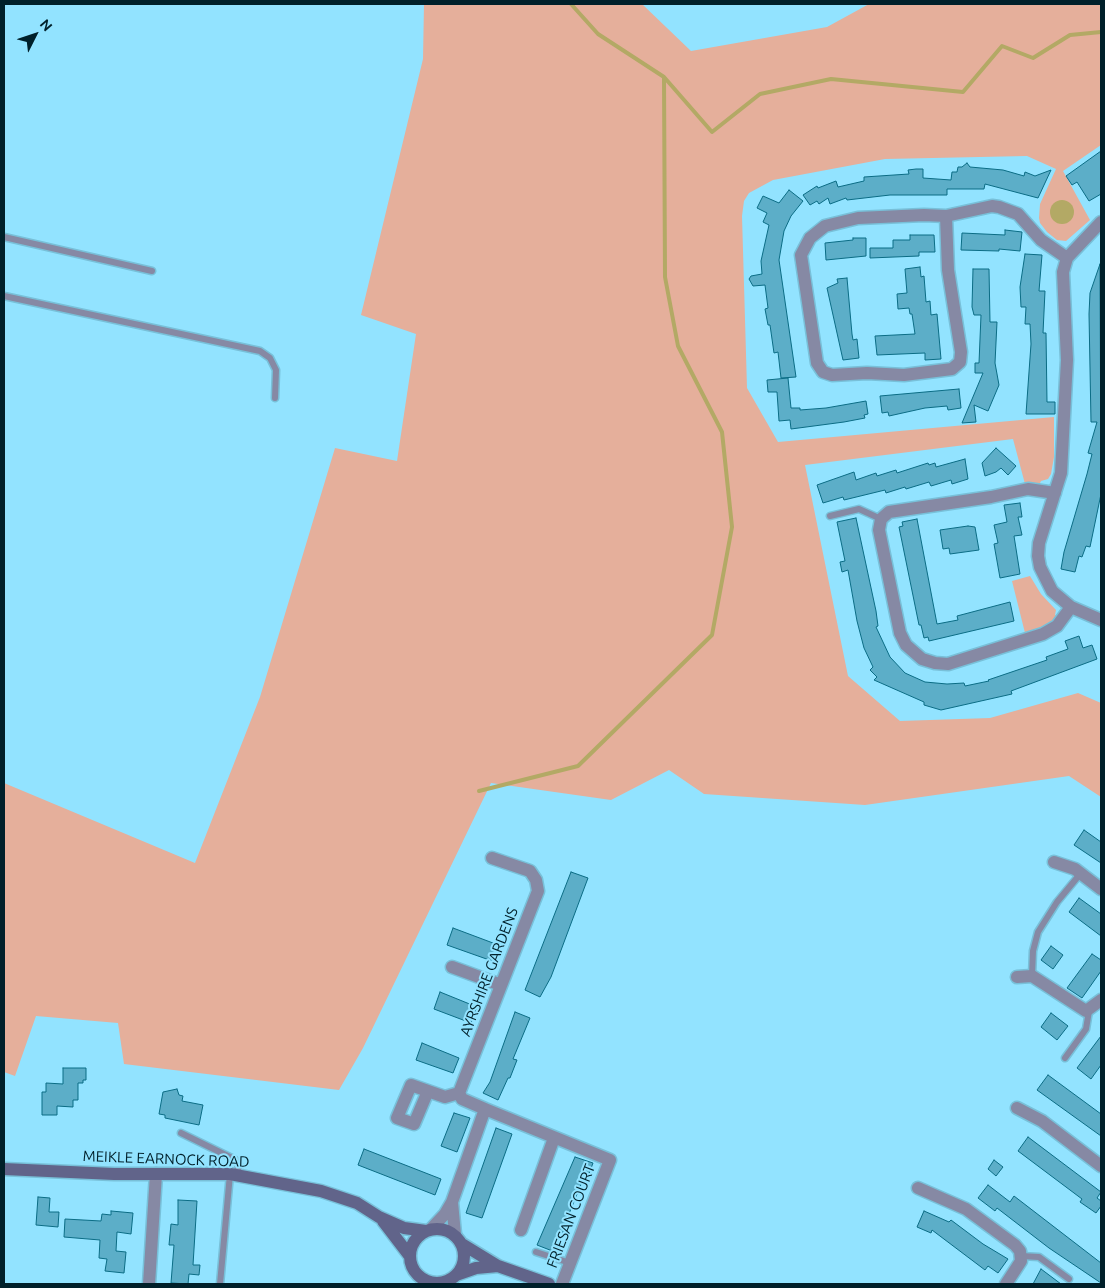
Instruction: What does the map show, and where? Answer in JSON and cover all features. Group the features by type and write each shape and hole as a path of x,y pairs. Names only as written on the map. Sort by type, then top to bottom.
{"street":[{"path":"946,216 948,270 962,352 960,362 952,369 904,375 867,373 832,375 823,372 817,363 801,255 810,238 825,226 842,220 888,216 946,216 992,206 1007,208 1018,214 1041,240 1067,258"},
{"path":"1101,222 1067,258 1063,272 1067,360 1061,473 1039,543 1038,556 1040,567 1052,590 1071,607 1101,620"},
{"path":"1055,493 1040,490 1015,491 991,497 889,512 881,519 879,530 900,633 906,645 922,659 948,664 1043,634 1057,626 1071,607"},
{"name":"AYRSHIRE GARDENS","path":"459,1093 538,891 536,880 530,872 492,858"},
{"path":"1054,862 1065,864 1081,873 1101,889"},
{"path":"452,967 501,985"},
{"path":"1017,977 1032,976 1077,1007 1088,1011 1101,1000"},
{"path":"428,1091 445,1097 459,1093 462,1099 554,1138 520,1230"},
{"path":"1017,1108 1042,1121 1101,1166"},
{"path":"429,1230 445,1214 452,1202 485,1109"},
{"name":"FRIESAN COURT","path":"554,1138 610,1160 562,1284"},
{"name":"MEIKLE EARNOCK ROAD","path":"4,1169 156,1174 232,1174 321,1191 357,1203 379,1217 404,1228 429,1230"},
{"path":"149,1284 156,1174"},
{"path":"918,1188 966,1209 1015,1245 1021,1256 1019,1267 1006,1284"},
{"path":"452,1202 458,1239 465,1256 462,1268 456,1276"},
{"name":"MEIKLE EARNOCK ROAD","path":"379,1217 409,1255"},
{"path":"413,1284 413,1269 409,1255 412,1243 420,1234 429,1230 444,1229 498,1266 549,1284"},
{"path":"413,1269 420,1277 430,1283 442,1284 476,1268 498,1266"}],"lane":[{"path":"4,237 152,271"},
{"path":"4,296 260,351 270,358 276,370 275,398"},
{"path":"830,516 859,509 881,519"},
{"path":"1032,976 1033,951 1038,932 1056,902 1081,873"},
{"path":"1065,1058 1086,1029 1088,1011"},
{"path":"181,1133 234,1159 240,1166 232,1174 220,1284"},
{"path":"536,1252 570,1263"},
{"path":"1021,1256 1040,1257 1069,1279"}],"shaded area":[{"path":"424,4 642,4 691,51 827,27 869,4 1101,4 1101,145 1063,171 1090,220 1066,241 1057,240 1047,232 1040,223 1039,218 1040,204 1056,169 1027,156 885,159 773,180 749,193 744,201 742,216 747,388 778,442 1054,417 1054,457 1051,474 1048,479 1041,481 1039,485 1025,484 1013,439 805,465 848,676 900,721 990,718 1078,693 1101,703 1101,797 1069,776 865,805 704,794 669,770 611,800 491,783 363,1048 339,1090 124,1064 118,1023 36,1016 15,1076 4,1072 4,783 195,863 260,697 335,448 397,461 416,334 361,315 423,59"},
{"path":"1062,200 1070,204 1074,212 1070,220 1062,224 1054,220 1050,212 1054,204"},
{"path":"1030,576 1041,594 1056,610 1055,615 1058,616 1048,625 1025,633 1012,581"}],"building":[{"path":"1101,151 1101,194 1089,201 1077,182 1072,185 1066,176"},
{"path":"967,163 970,167 1003,170 1024,176 1025,172 1035,176 1051,170 1038,198 985,184 984,189 947,189 947,195 890,195 847,200 846,198 830,204 828,198 819,204 817,201 810,205 803,195 817,186 818,188 836,181 838,187 864,181 864,177 909,174 908,170 916,169 923,169 923,178 951,180 952,172 957,172 958,167 962,167"},
{"path":"789,190 803,201 791,216 784,231 779,260 796,377 781,378 778,352 774,353 770,325 768,325 765,309 768,308 765,285 753,286 749,279 751,276 762,274 761,261 769,225 763,222 767,213 757,208 763,196 779,203"},
{"path":"1005,230 1022,232 1020,251 999,249 999,251 961,250 962,233 1005,235"},
{"path":"910,235 934,235 935,252 919,252 919,256 870,258 870,248 893,248 893,240 910,240"},
{"path":"853,238 866,238 866,256 826,260 825,243 853,240"},
{"path":"1025,254 1042,255 1039,291 1045,291 1043,333 1046,333 1047,402 1055,402 1055,414 1026,414 1031,344 1030,324 1025,324 1026,307 1021,307 1020,287"},
{"path":"1100,264 1101,494 1090,547 1086,546 1082,557 1079,556 1075,572 1061,569 1064,552 1092,454 1088,453 1097,422 1091,422 1089,314 1090,293"},
{"path":"920,267 921,277 924,276 926,302 930,301 931,315 937,314 941,359 925,360 925,353 877,355 875,336 915,334 912,314 910,314 909,308 898,309 897,294 907,293 905,269"},
{"path":"973,269 989,269 990,322 997,322 995,363 999,385 988,411 974,405 976,422 962,423 983,373 975,373 975,363 979,363 981,315 974,315 972,307"},
{"path":"847,278 852,334 853,340 857,339 859,358 843,360 827,288 838,283 837,279"},
{"path":"788,378 791,408 800,408 800,410 826,408 866,401 868,414 864,415 865,418 791,429 790,420 779,421 777,392 768,392 767,380"},
{"path":"959,389 961,408 948,410 947,406 925,408 889,416 888,412 882,413 880,396"},
{"path":"996,448 1016,466 1008,475 1001,468 985,476 982,463"},
{"path":"965,459 968,479 952,484 951,480 931,486 929,482 886,493 885,490 844,500 843,497 823,503 817,485 854,472 856,480 876,473 877,476 896,470 897,473 928,463 929,465 935,463 936,467"},
{"path":"1020,503 1022,517 1018,517 1022,535 1014,536 1020,574 1000,578 994,544 998,543 994,525 1007,522 1004,505"},
{"path":"856,518 876,611 878,626 876,627 890,657 905,673 925,682 964,683 965,686 989,681 1047,660 1046,657 1068,649 1065,641 1079,636 1083,648 1092,645 1097,659 1011,691 1012,694 941,710 924,705 924,702 874,680 877,677 870,670 873,667 864,648 848,570 842,572 840,562 845,561 837,522"},
{"path":"917,519 937,624 958,620 957,616 1010,602 1014,621 929,641 928,637 924,638 921,625 919,625 899,527 903,526 902,522"},
{"path":"968,526 975,527 979,550 950,554 949,548 943,549 940,530"},
{"path":"1084,830 1101,842 1101,863 1074,845"},
{"path":"571,872 588,878 551,977 540,997 525,990"},
{"path":"1079,898 1101,914 1101,936 1069,912"},
{"path":"453,928 501,946 495,962 447,945"},
{"path":"1051,946 1063,955 1053,969 1041,960"},
{"path":"1092,954 1101,960 1101,971 1082,998 1067,988"},
{"path":"440,992 477,1007 471,1023 434,1009"},
{"path":"515,1012 530,1018 513,1059 517,1060 510,1078 508,1078 498,1100 483,1093 490,1082"},
{"path":"1051,1013 1068,1026 1057,1040 1041,1027"},
{"path":"1101,1036 1101,1065 1091,1079 1077,1068"},
{"path":"422,1043 459,1058 453,1073 416,1060"},
{"path":"63,1068 86,1068 86,1080 83,1080 83,1083 78,1083 78,1100 73,1100 73,1107 57,1106 57,1115 42,1115 42,1092 46,1092 46,1083 63,1084"},
{"path":"1048,1075 1101,1114 1101,1136 1037,1090"},
{"path":"177,1089 179,1095 183,1096 182,1101 203,1105 199,1125 165,1118 165,1115 159,1114 163,1092"},
{"path":"454,1113 470,1118 457,1152 441,1146"},
{"path":"496,1128 512,1134 482,1218 466,1213"},
{"path":"1028,1137 1101,1192 1097,1198 1101,1201 1101,1206 1096,1213 1080,1202 1082,1199 1018,1151"},
{"path":"364,1149 441,1179 435,1195 358,1165"},
{"path":"575,1157 593,1163 585,1184 582,1182 566,1221 570,1223 566,1233 563,1231 555,1252 537,1245"},
{"path":"994,1160 1003,1167 996,1176 988,1169"},
{"path":"988,1185 1010,1202 1014,1196 1101,1263 1101,1283 1049,1248 997,1208 995,1211 978,1198"},
{"path":"38,1197 50,1198 49,1212 59,1212 58,1227 36,1225"},
{"path":"178,1200 197,1201 193,1265 200,1265 199,1275 189,1274 188,1284 171,1283 174,1245 169,1245 171,1224 178,1225"},
{"path":"111,1211 133,1213 131,1234 117,1232 116,1251 126,1252 124,1273 105,1271 107,1259 99,1258 100,1240 64,1237 65,1219 101,1221 102,1214 111,1215"},
{"path":"924,1211 949,1222 951,1220 983,1244 1008,1259 998,1273 988,1266 985,1270 932,1230 931,1233 917,1227"},
{"path":"1041,1269 1061,1284 1033,1284"}],"waterway":[{"path":"571,4 598,34 664,77"},
{"path":"479,791 578,766 712,635 732,527 722,432 678,346 665,277 664,77 712,132 760,94 831,79 963,92 1002,46 1033,58 1070,35 1101,32"}]}
